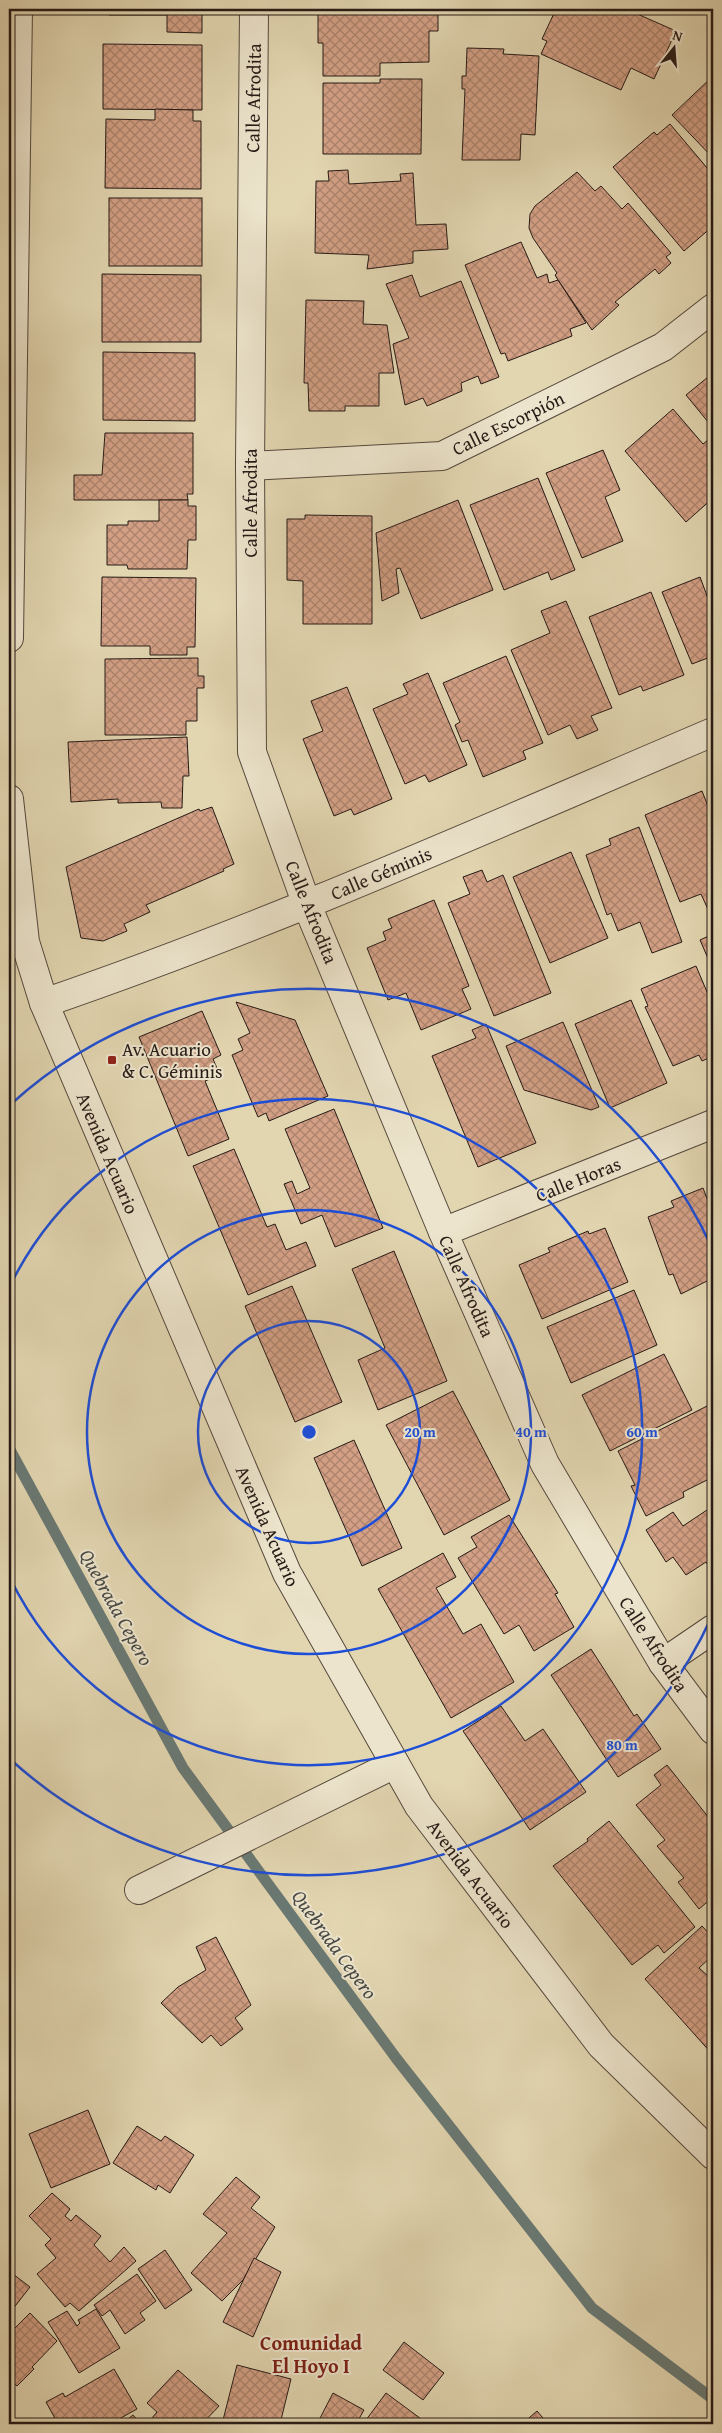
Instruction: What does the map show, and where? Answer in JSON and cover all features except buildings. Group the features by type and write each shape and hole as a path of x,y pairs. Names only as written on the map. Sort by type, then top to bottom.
{"street":[{"path":"9,638 18,9"},
{"name":"Calle Afrodita","path":"254,9 250,466 252,752 307,904 443,1232 545,1464 663,1663 713,1730"},
{"name":"Calle Escorpión","path":"250,466 442,456 663,347 713,308"},
{"name":"Calle Géminis","path":"44,1003 130,974 307,904 713,732"},
{"name":"Avenida Acuario","path":"9,799 25,942 44,1003 286,1573 419,1806 601,2045 713,2155"},
{"name":"Calle Horas","path":"443,1232 713,1124"},
{"path":"663,1663 713,1629"},
{"path":"139,1890 395,1764"}],"waterway":[{"name":"Quebrada Cepero","path":"9,1448 183,1768 396,2058 592,2308 713,2399"}],"place":[{"name":"Av. Acuario & C. Géminis","path":"112,1060"}],"district":[{"name":"Comunidad El Hoyo I","path":"311,2354"}]}
